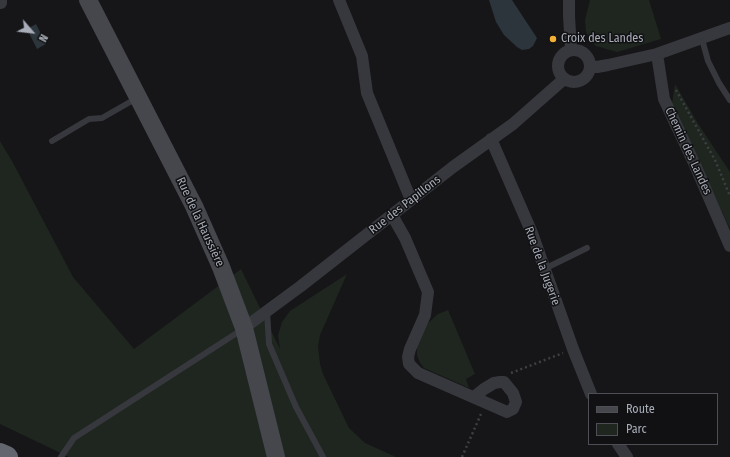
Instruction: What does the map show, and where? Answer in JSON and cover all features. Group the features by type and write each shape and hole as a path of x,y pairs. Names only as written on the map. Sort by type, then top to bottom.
{"highway":[{"path":"0,454 7,457"}],"main road":[{"name":"Rue de la Haussière","path":"88,0 194,206 221,267 244,328 276,457"}],"street":[{"path":"339,0 362,56 367,93 411,200"},
{"path":"569,0 568,16 571,49"},
{"path":"590,66 596,67 608,65 657,54 730,28"},
{"path":"571,49 576,49 588,56 590,66 587,75 579,81 569,81 564,79 558,70 559,60 562,55 571,49"},
{"name":"Chemin des Landes","path":"657,54 664,100 696,165 730,246"},
{"name":"Rue des Papillons","path":"244,328 513,124 564,79"},
{"name":"Rue de la Jugerie","path":"491,140 532,233 573,349 591,393"},
{"path":"392,215 405,238 428,292 425,315 410,349 408,357 409,364 418,373 507,412 513,409 516,402 513,393 504,382 494,383 474,397"},
{"path":"619,445 627,457"}],"lane":[{"path":"702,39 708,61 719,83 730,100"},
{"path":"52,140 89,119 102,118 138,98"},
{"path":"544,269 587,248"},
{"path":"267,311 269,344 296,407 323,457"},
{"path":"61,457 74,438 244,328"}],"path":[{"path":"674,87 715,160 730,196"},
{"path":"504,382 509,374 573,349"},
{"path":"462,457 486,403"}],"green space":[{"path":"590,0 649,0 661,39 617,52 596,46 590,41 586,31 585,20"},
{"path":"675,84 697,122 730,172 730,229 672,104"},
{"path":"0,141 73,277 134,349 241,269 280,349 278,335 282,322 290,311 347,274 320,335 318,346 320,364 323,374 349,428 365,443 396,457 69,457 0,424"},
{"path":"448,310 475,374 466,379 469,388 424,368 417,355 417,346 428,323 438,314"}],"shaded area":[{"path":"489,0 512,0 537,38 533,46 529,49 522,50 504,35 496,22"},
{"path":"36,24 46,44 37,49 27,29"}],"place":[{"name":"Croix des Landes","path":"553,39"}]}
